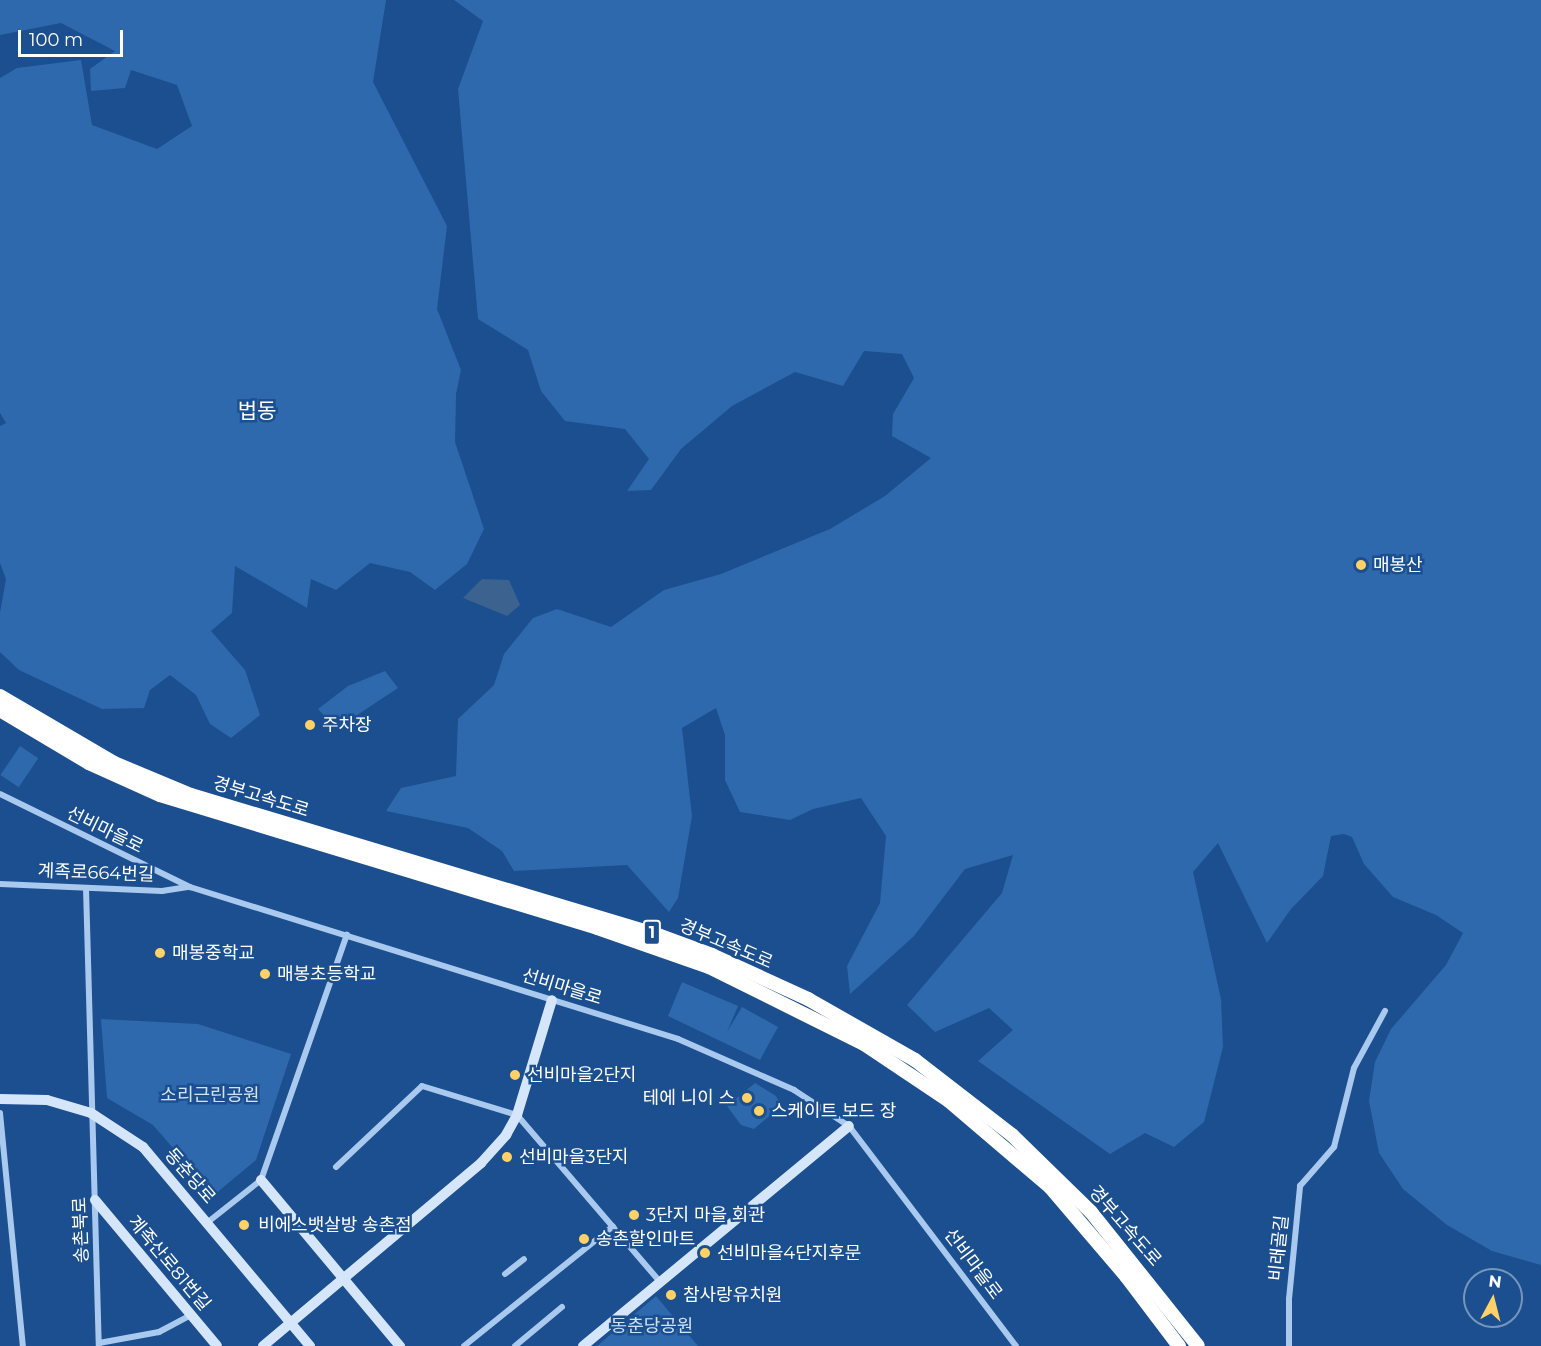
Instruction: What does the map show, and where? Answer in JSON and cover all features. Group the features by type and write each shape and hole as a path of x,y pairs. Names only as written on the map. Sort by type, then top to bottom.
{"highway":[{"name":"경부고속도로","path":"0,696 114,763 190,795 658,935 712,955 807,999 915,1060 1012,1135 1091,1212 1198,1346"},
{"name":"경부고속도로","path":"0,710 89,763 160,795 597,928 709,966 864,1044 949,1101 1050,1187 1126,1275 1179,1346"}],"main road":[{"path":"263,1346 481,1163 506,1135 517,1115 552,1000"},
{"name":"동춘당로","path":"0,1099 47,1100 91,1113 143,1148 208,1222 310,1346"},
{"path":"583,1346 849,1126"},
{"path":"261,1180 400,1346"},
{"name":"계족산로81번길","path":"95,1200 216,1346"}],"street":[{"name":"선비마을로","path":"0,794 190,886 347,934 720,1055 794,1090 849,1126 1016,1346"},
{"name":"계족로664번길","path":"0,884 162,891 190,886"},
{"name":"송촌북로","path":"86,888 99,1344"},
{"path":"208,1222 261,1180 347,934"},
{"name":"비래골길","path":"1289,1346 1289,1299 1300,1186 1339,1137 1354,1068 1385,1011"},
{"path":"336,1167 422,1086 517,1115 660,1282"},
{"path":"0,1113 23,1346"},
{"path":"464,1346 613,1226"},
{"path":"505,1274 524,1259"},
{"path":"515,1346 562,1307"},
{"path":"99,1344 159,1332 191,1315"}],"green space":[{"path":"0,0 386,0 373,82 447,226 437,309 461,370 456,394 455,442 484,529 467,564 435,590 410,572 370,563 336,590 311,579 307,608 235,566 232,613 211,631 245,670 260,715 231,738 210,724 196,695 170,675 150,690 144,708 102,709 19,670 0,652 0,613 6,579 0,563 0,426 6,423 0,413 0,78 17,68 81,60 92,125 157,149 192,126 177,85 131,70 125,88 91,91 90,69 115,51 61,23 0,35"},
{"path":"454,0 1541,0 1541,1265 1492,1251 1447,1225 1403,1189 1379,1153 1369,1101 1375,1062 1391,1029 1446,965 1463,933 1436,915 1393,897 1364,864 1352,837 1344,834 1331,836 1323,876 1291,909 1267,943 1218,843 1193,872 1221,999 1223,1047 1204,1122 1174,1147 1145,1133 1110,1154 978,1061 1013,1030 989,1008 935,1032 907,1005 1002,893 1013,855 965,869 914,936 850,994 847,966 880,903 886,836 861,798 813,809 790,820 740,812 725,780 725,735 716,708 682,728 692,816 678,898 669,912 627,865 514,871 502,851 468,828 386,811 401,788 456,776 458,719 494,685 504,654 533,618 557,609 611,627 664,590 721,574 830,529 885,496 931,458 892,436 893,414 914,378 902,354 864,351 843,386 795,372 732,406 681,449 651,490 627,491 649,459 625,429 565,421 541,391 528,350 478,319 458,89 483,21"},
{"path":"385,671 398,688 336,729 318,709 348,686"},
{"path":"20,746 38,758 19,787 0,775"},
{"path":"682,982 738,1006 727,1032 742,1007 778,1027 760,1060 668,1016"},
{"name":"소리근린공원","path":"101,1019 198,1024 291,1054 256,1160 214,1195 153,1125 107,1098"},
{"name":"스케이트 보드 장","path":"755,1083 776,1096 781,1106 754,1129 741,1125 727,1106"},
{"name":"동춘당공원","path":"656,1296 698,1346 597,1346"}],"shaded area":[{"path":"482,579 509,580 520,605 507,616 463,598"}],"place":[{"name":"매봉산","path":"1361,565"},
{"name":"주차장","path":"310,725"},
{"name":"매봉중학교","path":"160,953"},
{"name":"매봉초등학교","path":"265,974"},
{"name":"선비마을2단지","path":"515,1075"},
{"name":"테에 니이 스","path":"747,1098"},
{"name":"스케이트 보드 장","path":"759,1111"},
{"name":"선비마을3단지","path":"507,1157"},
{"name":"3단지 마을 회관","path":"634,1215"},
{"name":"비에스뱃살방 송촌점","path":"244,1225"},
{"name":"송촌할인마트","path":"584,1239"},
{"name":"선비마을4단지후문","path":"705,1253"},
{"name":"참사랑유치원","path":"671,1295"}],"district":[{"name":"법동","path":"257,411"}]}
